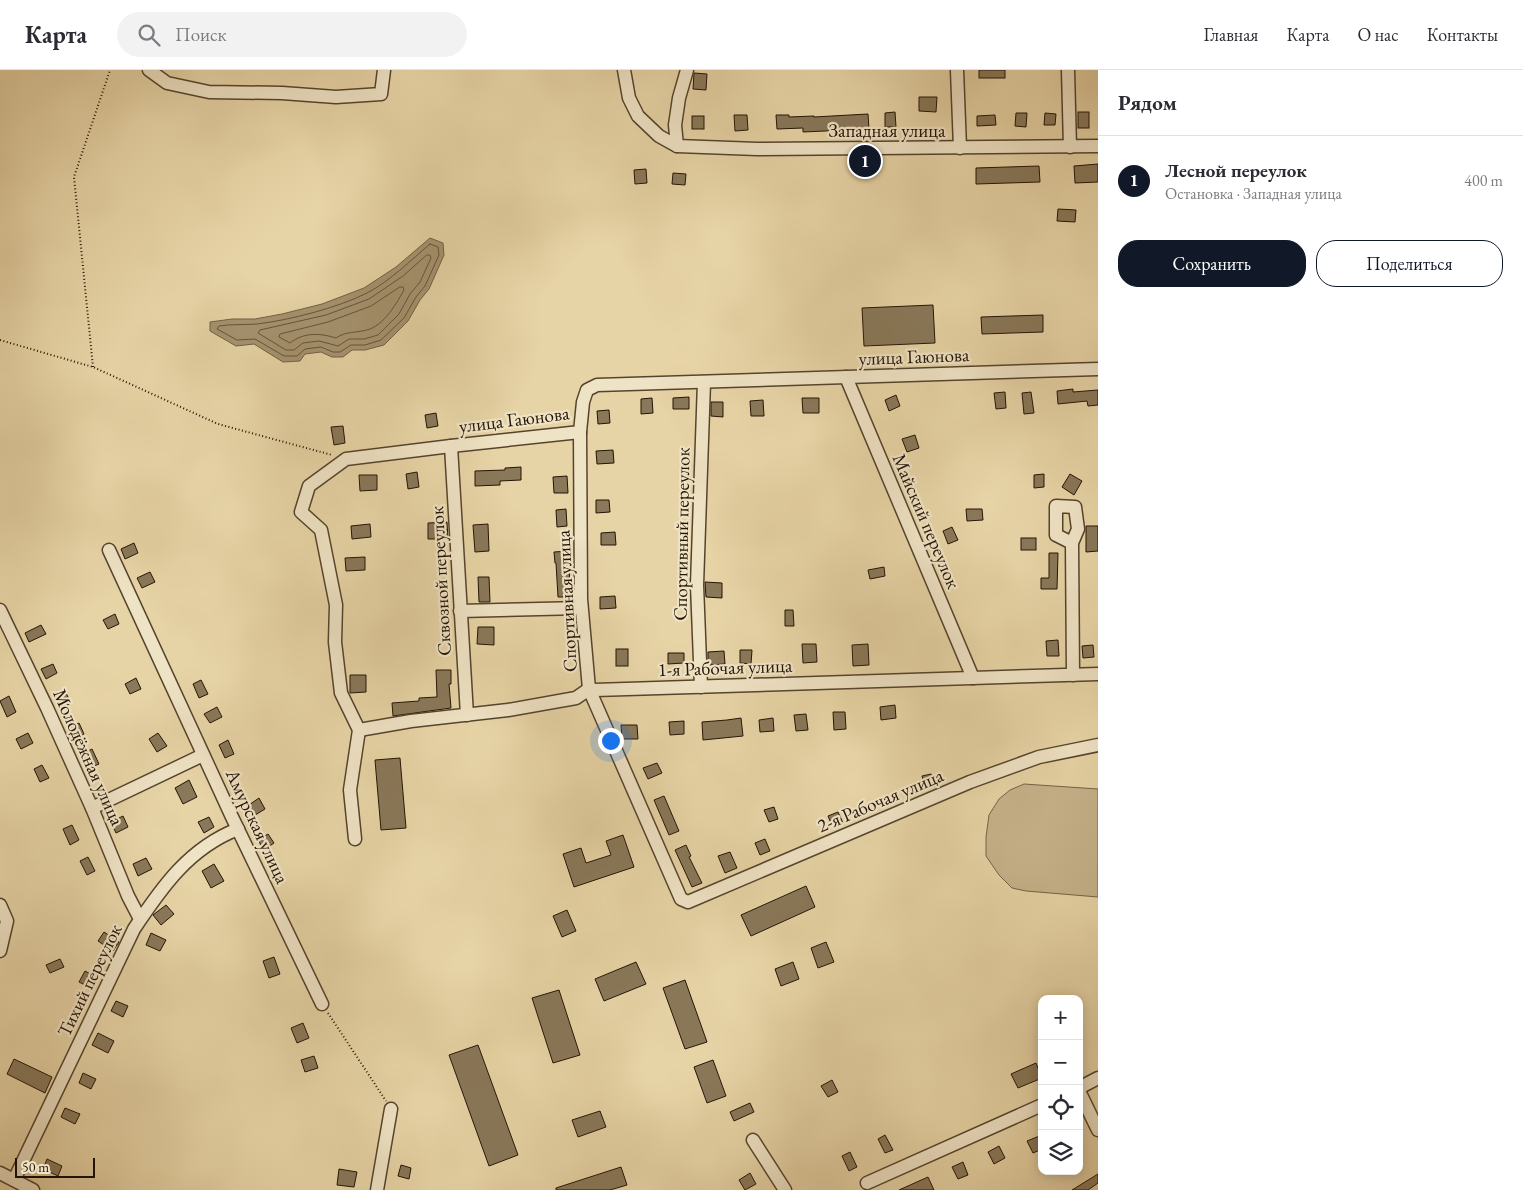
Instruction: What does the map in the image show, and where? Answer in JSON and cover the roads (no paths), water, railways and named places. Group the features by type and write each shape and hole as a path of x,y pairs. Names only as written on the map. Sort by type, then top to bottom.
{"street":[{"path":"149,70 167,82 209,92 282,93 336,97 381,94 384,70"},
{"path":"624,70 629,98 638,116 659,136 677,146"},
{"path":"677,146 674,125 687,70"},
{"path":"957,70 960,148"},
{"path":"1068,70 1070,147"},
{"name":"Западная улица","path":"677,146 757,149 1098,146"},
{"name":"улица Гаюнова","path":"358,730 341,693 335,642 336,605 321,530 301,512 309,486 346,459 580,432 586,390 597,385 1098,369"},
{"name":"Майский переулок","path":"846,377 973,678"},
{"name":"Спортивный переулок","path":"702,687 697,585 704,382"},
{"name":"Спортивная улица","path":"580,432 582,608 589,689 681,899"},
{"name":"Сквозной переулок","path":"451,446 466,715"},
{"path":"1072,543 1073,675"},
{"name":"Амурская улица","path":"109,550 203,755 322,1004"},
{"path":"460,611 582,608"},
{"name":"Молодёжная улица","path":"0,610 47,708 92,808 128,896 140,919"},
{"name":"1-я Рабочая улица","path":"358,730 508,710 576,698 589,689 1098,674"},
{"path":"355,839 350,790 358,730"},
{"name":"2-я Рабочая улица","path":"681,899 688,902 970,782 1039,757 1098,745"},
{"path":"92,808 203,755"},
{"name":"Тихий переулок","path":"14,1180 140,919 178,868 204,847 238,828"},
{"path":"0,905 7,921 0,951"},
{"path":"1083,1087 1098,1078"},
{"path":"1083,1098 1098,1130"},
{"path":"867,1183 1038,1107"},
{"path":"377,1190 391,1109"},
{"path":"753,1140 784,1190"},
{"path":"0,1173 34,1190"}],"water":[{"path":"430,238 443,243 444,255 429,289 408,321 384,345 365,350 352,350 343,357 332,357 321,352 305,354 300,361 283,362 254,344 236,346 210,331 210,322 232,319 255,319 282,314 322,304 364,288 396,267"}],"place":[{"name":"Лесной переулок","path":"865,161"}]}
